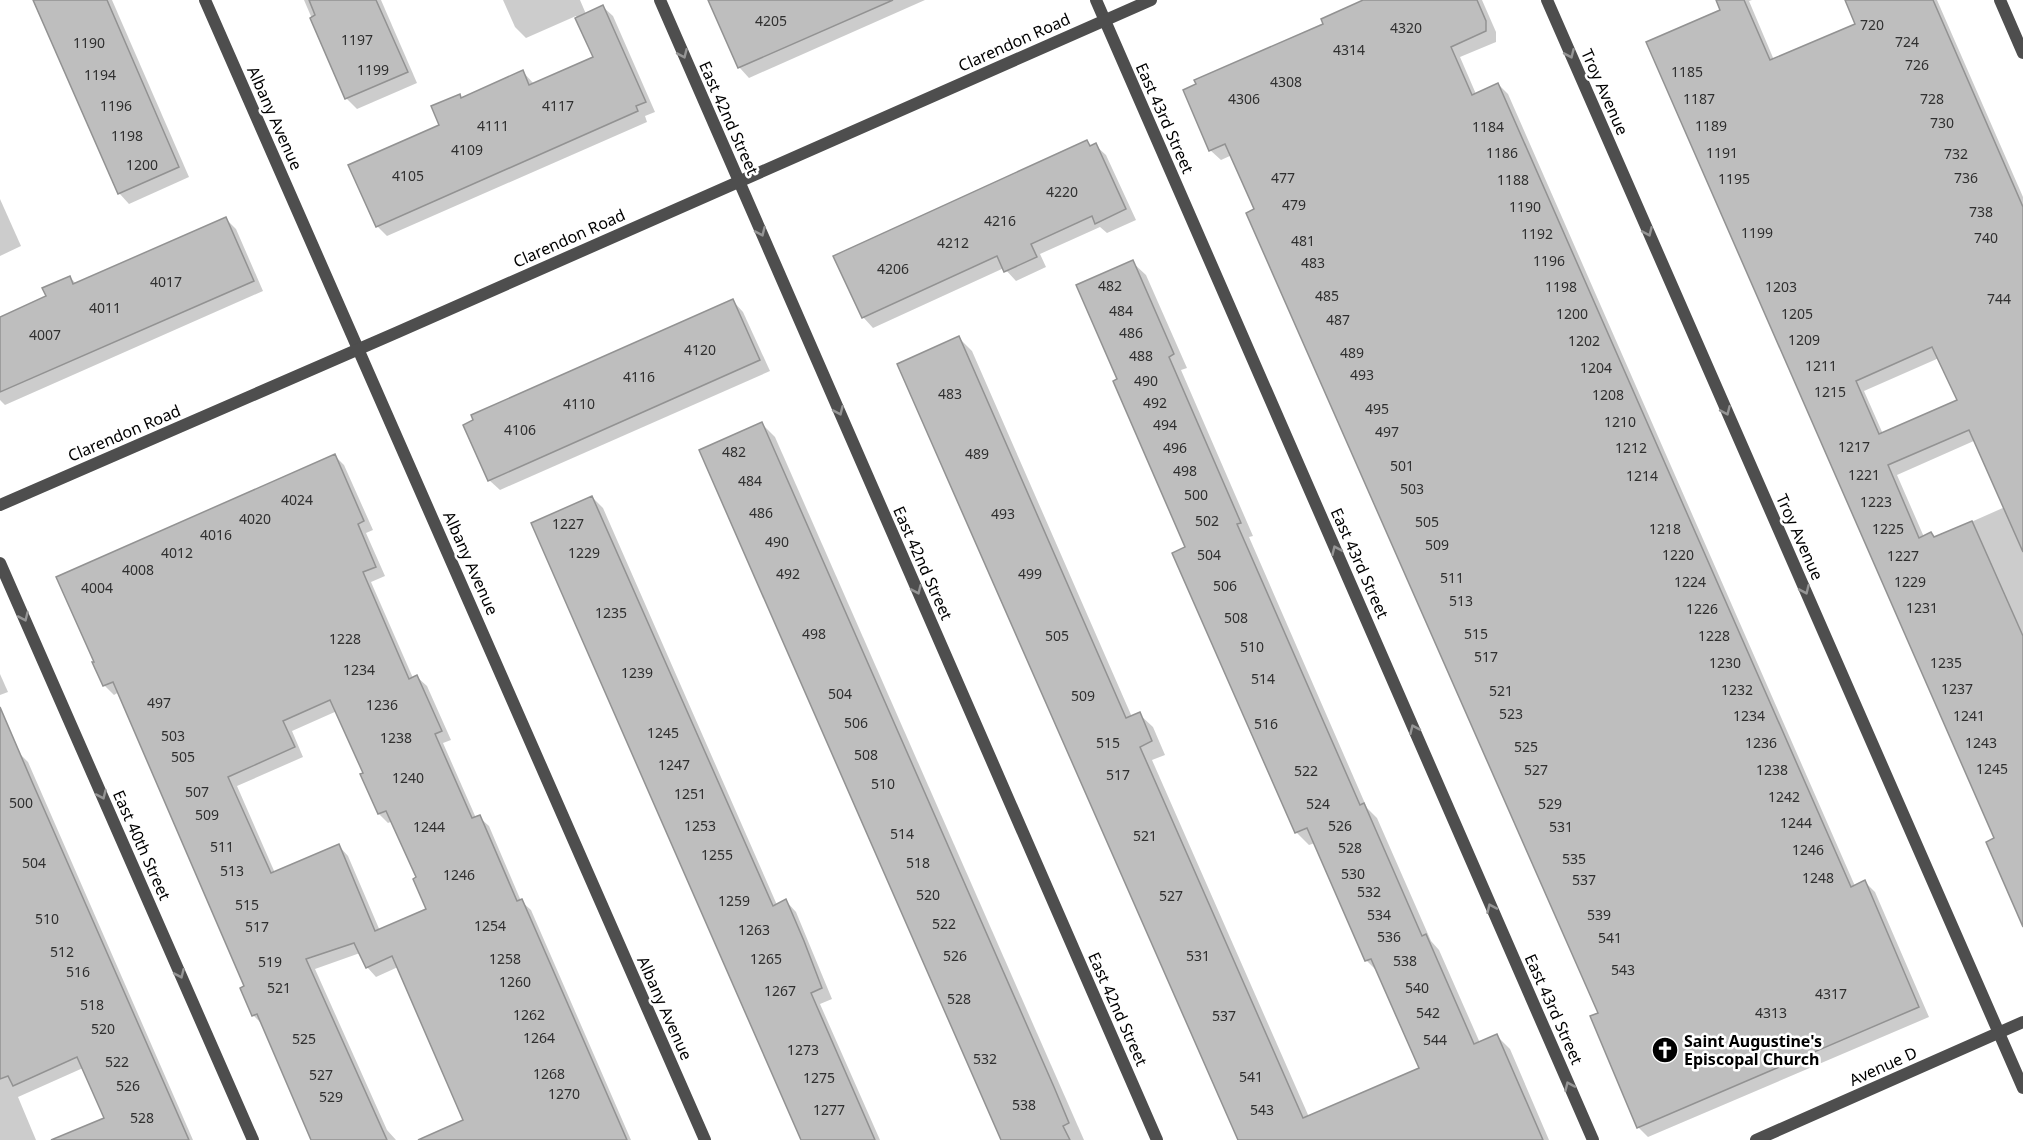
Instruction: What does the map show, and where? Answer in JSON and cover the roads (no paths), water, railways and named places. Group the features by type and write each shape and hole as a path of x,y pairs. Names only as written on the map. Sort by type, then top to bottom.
{"street":[{"name":"Albany Avenue","path":"205,0 705,1140"},
{"name":"East 42nd Street","path":"660,0 1157,1140"},
{"name":"East 43rd Street","path":"1096,0 1593,1140"},
{"name":"Clarendon Road","path":"0,505 1151,0"},
{"name":"Troy Avenue","path":"1547,0 2023,1088"},
{"path":"2000,0 2023,53"},
{"name":"East 40th Street","path":"0,563 253,1140"},
{"name":"Avenue D","path":"1756,1140 2023,1022"}],"place":[{"name":"Saint Augustine's Episcopal Church","path":"1665,1050"}]}
